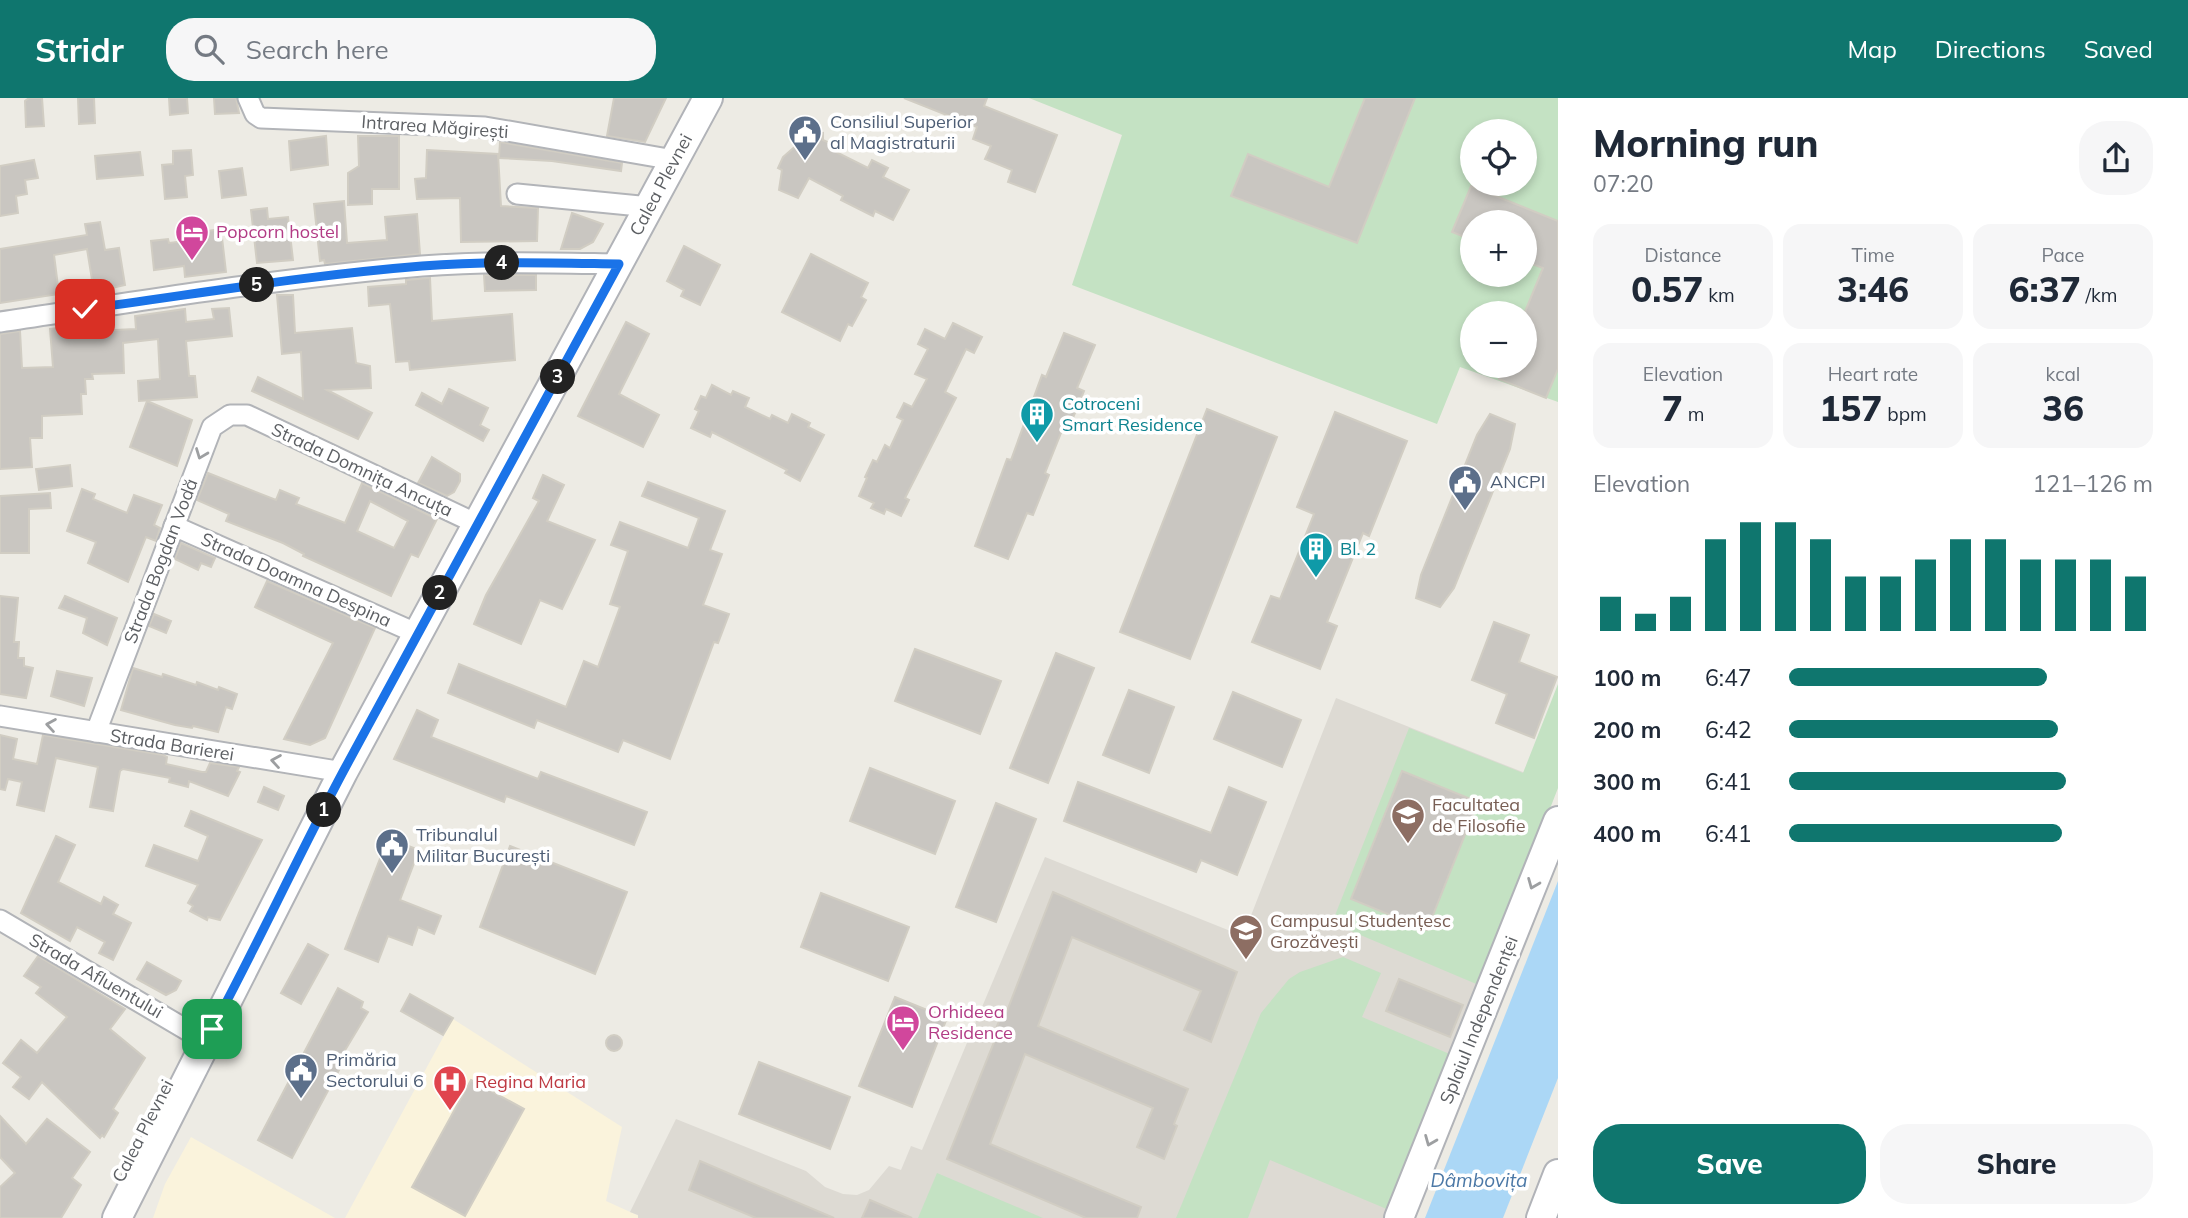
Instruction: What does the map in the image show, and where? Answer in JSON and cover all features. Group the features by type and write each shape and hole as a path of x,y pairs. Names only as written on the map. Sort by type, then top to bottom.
{"main road":[{"name":"Calea Plevnei","path":"106,1213 146,1159 258,944 295,863 343,772 708,98"},
{"name":"Splaiul Independenței","path":"1399,1218 1558,821"},
{"name":"Calea Plevnei","path":"106,1213 192,1033 244,938 295,863"},
{"name":"Calea Plevnei","path":"132,1218 146,1159"},
{"path":"1541,1218 1558,1174"}],"street":[{"name":"Intrarea Măgirești","path":"248,98 255,114 261,118 485,127 674,160"},
{"path":"517,194 650,206"},
{"path":"0,321 324,276 424,266 543,262 619,264"},
{"name":"Strada Bogdan Vodă","path":"96,732 212,427 230,415 247,415"},
{"name":"Strada Domnița Ancuța","path":"247,415 477,524"},
{"name":"Strada Doamna Despina","path":"174,526 418,634"},
{"name":"Strada Barierei","path":"0,716 343,772"},
{"name":"Strada Afluentului","path":"0,920 192,1033"}],"shaded area":[{"name":"Campusul Studențesc Grozăvești","path":"1336,698 1558,786 1481,986 1386,1218 638,1218 638,1215 630,1212 676,1119 806,1171 825,1187 843,1194 857,1195 869,1190 889,1166 901,1170 911,1146 922,1150 1045,857 1243,936"},
{"path":"453,1019 622,1127 606,1201 639,1216 638,1218 345,1218"},
{"path":"191,1137 335,1218 153,1218 165,1184"}],"green space":[{"path":"1029,98 1558,98 1558,402 1491,378 1537,378 1537,301 1460,301 1460,367 1437,424 1072,285 1122,135"},
{"name":"Facultatea de Filosofie","path":"1558,684 1558,788 1481,986 1332,923 1409,728 1523,773"},
{"path":"1343,957 1381,973 1362,1017 1452,1055 1389,1210 1270,1160 1248,1218 1176,1218 1261,1013 1289,979 1300,972"},
{"path":"937,1173 1043,1218 918,1218"}],"water":[{"name":"Dâmbovița","path":"1558,881 1558,1078 1503,1218 1425,1218"}],"building":[{"path":"29,98 42,98 44,126 26,127 25,101"},
{"path":"78,98 94,98 95,123 79,124"},
{"path":"169,98 187,98 188,113 170,115"},
{"path":"214,98 236,98 239,113 215,114"},
{"path":"614,98 666,98 645,142 607,136"},
{"path":"904,98 987,98 984,106 1057,135 1035,192 1008,182 1012,170 985,159 991,146 973,139 977,127"},
{"path":"1365,98 1415,98 1357,243 1231,196 1248,154 1329,187"},
{"path":"823,133 823,140 836,146 834,151 868,168 872,160 888,168 883,177 909,190 893,220 875,211 873,216 841,200 843,196 809,178 798,198 779,190 782,170 778,168 783,157 806,137"},
{"path":"326,136 328,165 291,170 289,141"},
{"path":"358,136 399,136 399,189 372,189 372,204 348,205 348,173 359,166"},
{"path":"500,142 622,163 621,171 552,161 499,158"},
{"path":"191,150 193,175 185,176 187,197 165,199 162,165 173,164 173,151"},
{"path":"427,150 498,154 501,206 538,208 537,241 461,242 460,198 417,199 415,179 426,178"},
{"path":"140,152 143,175 97,179 95,156"},
{"path":"34,160 38,178 25,180 27,194 16,196 18,213 0,216 0,166"},
{"path":"242,168 246,195 222,198 219,171"},
{"path":"1467,196 1496,196 1531,210 1461,210"},
{"path":"344,201 347,243 387,240 385,217 417,214 420,254 325,264 324,260 320,261 314,204"},
{"path":"267,208 268,219 288,217 293,260 257,263 251,210"},
{"path":"572,213 603,224 593,242 580,249 561,249"},
{"path":"1460,213 1460,235 1452,232"},
{"path":"1537,213 1558,221 1558,369 1546,398 1499,379 1537,378 1537,301 1529,301 1543,268 1537,266"},
{"path":"100,222 105,250 119,248 125,285 94,292 87,249 54,255 59,294 0,303 0,249 87,235 85,224"},
{"path":"221,229 226,272 185,277 184,266 154,270 151,241 168,239 169,243 202,239 201,232"},
{"path":"684,246 720,265 700,305 681,296 684,290 667,281"},
{"path":"811,254 868,283 861,297 866,300 852,326 848,324 840,341 782,312"},
{"path":"484,275 536,275 536,290 485,291"},
{"path":"430,278 432,321 512,314 515,360 410,370 409,361 396,362 390,304 369,306 368,287 406,284 406,280"},
{"path":"277,295 293,295 295,333 352,328 356,363 370,366 371,388 327,390 372,413 358,439 252,391 258,377 303,399 301,352 282,354"},
{"path":"229,308 232,336 186,341 189,376 195,376 197,397 139,401 138,381 160,379 158,339 123,343 124,373 92,374 93,379 85,379 86,394 81,394 82,414 42,416 42,438 30,438 32,467 0,469 0,334 20,331 22,368 53,367 50,329 70,327 70,332 136,329 135,316 185,309 186,322 214,319 212,309"},
{"path":"626,322 649,334 619,394 659,415 643,447 578,416"},
{"path":"953,323 982,337 974,353 966,349 945,392 956,398 905,498 909,500 901,516 886,509 884,514 871,508 874,503 859,496 867,478 865,477 873,460 877,462 885,445 890,448 903,420 897,417 904,403 912,407 927,379 915,374 928,349 918,344 925,329 945,339"},
{"name":"Cotroceni Smart Residence","path":"1064,333 1095,345 1077,388 1084,391 1068,430 1063,428 1045,473 1049,475 1033,515 1027,513 1008,559 975,546 1007,459 1011,460 1042,375 1046,377"},
{"path":"712,385 731,395 733,391 749,398 745,407 770,419 772,415 788,423 792,414 810,423 808,427 824,435 800,481 785,473 787,470 712,432 710,437 691,428 699,411 695,409 701,396 706,398"},
{"path":"449,389 488,408 480,425 489,430 483,441 416,405 422,393 442,404"},
{"path":"147,401 192,420 177,466 130,447"},
{"path":"1207,409 1277,437 1190,659 1120,632"},
{"path":"1335,412 1407,441 1369,536 1363,533 1327,622 1337,626 1320,669 1252,642 1271,596 1280,599 1314,514 1297,507"},
{"name":"ANCPI","path":"1490,414 1515,424 1510,449 1454,588 1440,607 1416,598 1421,575 1477,435"},
{"path":"432,457 460,474 460,481 454,492 447,496 418,483"},
{"path":"70,465 72,486 39,490 36,469"},
{"path":"208,473 276,500 280,490 299,498 296,504 345,523 362,483 437,519 418,557 411,554 391,596 303,556 304,554 283,543 226,521 229,514 197,500","holes":["370,501 408,521 394,548 357,531"]},
{"path":"543,475 564,485 547,521 595,540 562,609 540,600 521,644 474,624 486,595 539,501 533,498"},
{"path":"648,482 725,511 710,550 722,554 703,605 729,614 718,643 714,642 670,759 623,740 618,752 537,720 534,728 448,693 459,664 566,707 584,661 598,667 620,607 610,604 628,551 611,545 620,522 688,548 699,518 642,496"},
{"path":"82,489 95,494 93,499 127,513 134,495 162,505 154,525 160,528 156,541 146,537 128,582 88,563 96,542 67,531"},
{"path":"50,493 51,508 29,509 29,553 0,553 0,496"},
{"path":"181,543 215,558 211,567 201,563 198,570 175,559"},
{"path":"267,581 375,628 325,738 310,745 284,739 333,643 255,607"},
{"path":"0,596 18,598 14,642 19,642 18,658 24,658 24,666 33,668 26,698 0,694"},
{"path":"65,596 117,618 107,645 83,633 87,618 59,608"},
{"path":"154,614 171,621 166,633 149,626"},
{"path":"1494,622 1529,635 1519,662 1557,677 1534,738 1496,723 1507,694 1472,680"},
{"path":"915,649 1001,681 980,734 895,701"},
{"path":"1056,653 1094,668 1048,783 1010,768"},
{"path":"133,668 196,685 197,682 218,690 219,687 237,694 232,709 226,707 218,732 175,725 121,710"},
{"path":"57,671 92,678 84,706 51,696"},
{"path":"1129,690 1174,707 1149,773 1103,755"},
{"path":"1233,692 1301,720 1282,767 1214,739"},
{"path":"417,710 438,720 431,737 538,779 541,772 647,812 634,845 506,796 504,802 394,759"},
{"path":"0,735 17,739 13,759 37,764 43,735 163,755 167,757 166,764 202,772 206,772 210,763 239,767 237,771 240,772 228,796 189,781 188,787 169,782 170,778 123,769 120,771 113,811 90,807 98,767 56,758 44,811 17,805 22,782 8,779 5,790 0,789"},
{"path":"870,768 955,801 935,854 850,821"},
{"path":"1402,771 1478,802 1427,930 1351,899"},
{"path":"1078,782 1211,833 1229,787 1266,802 1237,875 1201,860 1196,872 1064,821"},
{"path":"264,787 284,796 278,810 258,802"},
{"path":"996,803 1036,819 996,922 956,907"},
{"path":"191,811 262,840 220,920 208,917 207,920 190,911 193,906 188,903 198,885 146,866 154,845 198,861 208,836 185,826"},
{"path":"56,836 75,845 58,882 101,904 104,897 118,905 113,914 131,923 113,960 99,953 105,942 77,927 70,941 21,913"},
{"name":"Tribunalul Militar București","path":"388,838 419,850 400,900 441,916 434,934 418,927 412,945 388,936 378,962 345,949"},
{"path":"510,846 627,892 595,974 480,927"},
{"path":"1053,892 1237,972 1211,1042 1184,1030 1201,991 1072,937 1038,1026 1188,1089 1164,1159 1137,1147 1153,1108 1025,1054 990,1144 1141,1207 1137,1218 1086,1218 947,1159 994,1042 991,1041 1004,1009 1007,1011"},
{"path":"821,893 909,927 888,981 801,947"},
{"path":"308,944 328,955 301,1004 281,993"},
{"path":"38,956 125,1009 110,1029 145,1058 113,1109 118,1113 104,1137 102,1135 100,1138 42,1082 29,1099 13,1087 21,1077 3,1063 21,1040 37,1053 67,1017 36,993 41,987 24,976"},
{"path":"147,962 181,981 176,990 166,995 137,979"},
{"path":"1399,979 1463,1005 1450,1037 1386,1011"},
{"name":"Primăria Sectorului 6","path":"338,988 363,1002 361,1008 368,1012 341,1057 345,1059 292,1158 258,1140"},
{"path":"410,994 453,1018 443,1035 401,1011"},
{"name":"Orhideea Residence","path":"895,997 947,1018 912,1107 859,1086"},
{"path":"611,1035 617,1035 622,1043 620,1049 611,1051 606,1046 606,1040"},
{"path":"759,1062 850,1097 830,1149 739,1114"},
{"path":"471,1080 524,1109 465,1216 412,1187"},
{"path":"0,1116 26,1144 47,1119 90,1152 72,1178 81,1185 61,1218 0,1218 0,1187 15,1173 0,1157"},
{"path":"700,1161 834,1218 756,1218 689,1190"},
{"path":"870,1200 912,1218 862,1218"}],"place":[{"name":"Consiliul Superior al Magistraturii","path":"805,162"},
{"name":"Popcorn hostel","path":"192,262"},
{"name":"Cotroceni Smart Residence","path":"1037,444"},
{"name":"ANCPI","path":"1465,512"},
{"name":"Bl. 2","path":"1316,579"},
{"name":"Facultatea de Filosofie","path":"1408,845"},
{"name":"Tribunalul Militar București","path":"392,875"},
{"name":"Campusul Studențesc Grozăvești","path":"1246,961"},
{"name":"Orhideea Residence","path":"903,1052"},
{"name":"Primăria Sectorului 6","path":"301,1100"},
{"name":"Regina Maria","path":"450,1112"}],"route":[{"path":"85,309 324,276 424,266 543,262 619,264 343,772 295,863 258,944 212,1029"}]}
